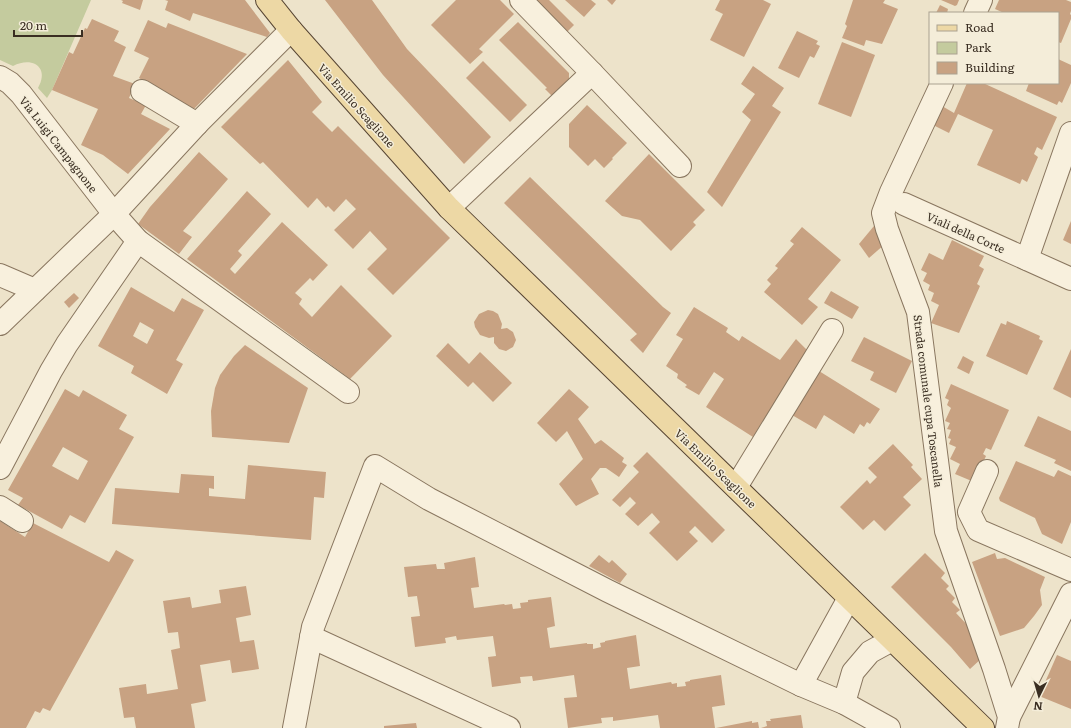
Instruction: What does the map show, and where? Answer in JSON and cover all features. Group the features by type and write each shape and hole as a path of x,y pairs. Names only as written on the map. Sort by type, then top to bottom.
{"main road":[{"name":"Via Emilio Scaglione","path":"267,0 291,30 449,208 983,728"}],"street":[{"path":"521,0 680,166"},
{"path":"975,12 981,0"},
{"path":"0,324 114,214 197,124 291,30"},
{"path":"449,208 592,73"},
{"name":"Via Luigi Campagnone","path":"0,77 10,83 20,94 114,214 138,241 348,392"},
{"name":"Strada comunale cupa Toscanella","path":"942,84 891,192 884,213 888,229 918,312 946,531 994,669 1008,723"},
{"path":"142,91 197,124"},
{"path":"1027,259 1071,133"},
{"name":"Viali della Corte","path":"904,204 1071,279"},
{"path":"0,468 51,370 67,344 138,241"},
{"path":"0,275 35,290"},
{"path":"736,487 832,330"},
{"path":"294,728 313,627 375,466 429,499 608,591 801,685 844,703 889,728"},
{"path":"987,471 969,512 978,530 1071,570"},
{"path":"0,507 22,521"},
{"path":"1008,723 1071,594"},
{"path":"801,685 850,598"},
{"path":"311,637 510,728"},
{"path":"844,703 853,672 870,652 892,640"}],"green space":[{"path":"0,0 91,0 52,90 47,98 38,88 42,74 37,65 27,62 13,66 0,60"}],"building":[{"path":"121,0 143,0 140,10 122,3 123,1"},
{"path":"165,0 245,0 270,33 267,37 193,13 190,21 165,10 168,1"},
{"path":"325,0 372,0 407,49 491,137 464,164 383,75"},
{"path":"456,0 500,0 514,14 479,49 483,52 470,64 431,25"},
{"path":"524,0 549,0 574,25 562,37"},
{"path":"565,0 591,0 596,4 584,17"},
{"path":"607,0 616,0 612,5"},
{"path":"720,0 763,0 771,4 744,57 710,40 723,14 715,10"},
{"path":"853,0 885,0 883,3 898,9 882,44 866,40 864,46 842,38 847,26 845,24"},
{"path":"941,0 959,0 955,6"},
{"path":"999,0 1066,0 1071,2 1071,19 1061,43 1059,42 1059,12 1002,12 995,9"},
{"path":"940,5 948,9 947,12 936,12"},
{"path":"92,19 119,31 114,41 126,47 113,76 135,84 129,98 146,105 141,114 170,129 128,174 103,155 81,145 98,109 52,90 69,52 73,54 85,28 87,29"},
{"path":"148,20 166,28 168,23 247,54 192,111 139,78 149,58 134,51"},
{"path":"518,22 569,73 569,82 553,97 545,89 547,88 499,40"},
{"path":"797,31 818,41 816,44 820,46 814,58 810,56 799,78 778,68"},
{"path":"842,42 875,55 851,117 818,104"},
{"path":"1059,59 1071,65 1071,83 1062,103 1059,101 1057,105 1026,91 1029,84 1059,84"},
{"path":"288,60 322,102 312,112 332,132 338,126 450,238 393,295 367,269 387,249 370,231 353,249 334,230 356,209 346,199 334,212 328,206 326,208 317,198 308,208 263,162 260,164 221,127"},
{"path":"483,61 527,105 510,122 466,78"},
{"path":"753,66 784,88 772,106 781,112 722,207 707,192 751,120 742,112 755,94 741,84"},
{"path":"967,84 985,84 1057,117 1042,150 1037,147 1034,154 1038,157 1027,182 1022,179 1020,184 977,165 993,130 958,114 949,133 933,125 942,106 954,113"},
{"path":"587,105 627,143 604,168 595,159 588,166 569,147 569,124"},
{"path":"199,152 228,179 183,231 192,237 179,254 138,224 150,207"},
{"path":"649,154 705,210 693,222 696,225 671,251 640,220 622,216 605,201"},
{"path":"530,177 663,307 671,313 643,353 630,340 637,334 504,203"},
{"path":"247,191 271,214 238,251 242,255 230,269 235,274 282,222 328,265 313,281 310,278 295,293 302,299 299,304 312,317 341,285 392,336 350,379 187,259"},
{"path":"1071,221 1071,244 1063,240"},
{"path":"874,226 885,244 869,258 859,244"},
{"path":"802,227 841,260 808,299 818,307 802,325 764,292 771,284 767,280 778,268 775,266 794,244 790,241"},
{"path":"952,240 984,256 979,266 984,269 977,284 980,286 959,333 931,323 939,305 931,301 934,293 928,290 930,285 923,281 927,273 921,270 929,253 943,260"},
{"path":"131,287 174,312 182,298 204,310 176,360 183,364 167,394 131,373 134,366 98,346","holes":["140,322 154,330 147,344 133,336"]},
{"path":"831,291 859,307 852,319 824,303"},
{"path":"74,293 79,298 69,308 64,302"},
{"path":"694,307 728,328 726,332 739,341 742,336 780,360 796,339 807,350 753,437 706,407 724,379 714,372 699,395 685,387 687,385 677,378 678,374 666,366 683,339 676,335"},
{"path":"488,310 498,314 502,324 501,329 507,328 513,332 516,340 513,347 506,351 499,349 494,343 494,337 489,338 480,335 475,327 474,322 479,314"},
{"path":"1007,321 1040,336 1039,339 1043,341 1027,375 986,356 1001,323 1006,325"},
{"path":"864,337 912,361 896,393 870,380 874,372 851,361"},
{"path":"448,343 469,364 480,352 512,383 493,402 473,382 468,387 436,356"},
{"path":"245,345 308,388 289,443 212,437 211,411 215,388 220,375 234,356"},
{"path":"1071,349 1071,398 1053,389"},
{"path":"963,356 974,362 969,374 957,368"},
{"path":"819,371 880,409 870,424 867,422 864,427 860,424 854,434 824,415 816,429 792,415"},
{"path":"951,384 1009,410 991,450 986,448 983,454 986,456 974,482 955,474 960,464 950,459 956,447 949,444 951,439 948,438 951,430 947,429 950,423 945,421 951,408 947,405 949,400 945,398"},
{"path":"65,389 79,397 83,390 127,415 119,429 134,437 85,523 70,515 62,529 18,505 23,498 8,490","holes":["63,447 88,461 78,480 52,466"]},
{"path":"569,389 589,407 578,419 595,444 601,440 624,458 622,462 627,465 619,477 606,468 600,468 591,479 599,494 576,506 559,484 583,459 567,431 556,442 537,423"},
{"path":"1038,416 1071,431 1071,471 1054,463 1056,460 1024,446"},
{"path":"893,444 913,465 911,467 922,479 903,497 911,505 885,531 874,520 863,530 840,507 867,480 870,484 877,477 868,468"},
{"path":"647,452 725,530 712,543 695,526 689,532 698,541 677,561 649,533 660,522 652,513 638,526 625,514 636,503 630,497 620,507 612,500 639,472 633,466"},
{"path":"1016,461 1054,477 1058,470 1071,476 1071,522 1062,544 1042,534 1035,518 1000,501 999,498"},
{"path":"248,465 326,472 324,498 314,497 311,540 112,524 115,488 179,493 181,474 214,476 214,489 209,488 209,496 245,499"},
{"path":"0,521 25,537 33,523 109,562 116,550 134,560 50,711 43,708 40,713 35,711 26,728 0,728"},
{"path":"925,553 945,573 941,578 949,586 946,589 955,598 952,602 960,610 956,613 970,628 982,658 970,669 951,647 891,587"},
{"path":"995,553 997,559 1005,558 1045,577 1040,590 1042,605 1034,616 1024,628 1000,636 972,562"},
{"path":"599,555 609,563 612,560 627,574 620,583 589,566"},
{"path":"475,557 479,587 471,588 474,608 512,604 513,609 521,608 520,603 528,602 528,600 551,597 555,626 547,628 550,648 587,643 593,644 593,649 601,647 600,643 605,641 636,635 640,666 627,668 630,689 671,682 672,684 677,683 677,687 686,686 685,682 690,680 721,675 725,705 712,707 715,728 660,728 658,715 613,721 613,717 601,718 602,723 568,728 564,698 577,697 574,675 533,681 532,676 520,677 521,683 492,687 488,657 496,656 493,636 457,640 456,636 445,638 446,643 415,647 411,617 420,616 417,596 408,597 404,567 436,564 437,569 445,569 444,563"},
{"path":"246,586 251,615 236,618 240,642 254,640 259,669 232,673 230,660 200,665 206,701 191,704 195,728 136,728 134,717 124,718 119,688 146,684 147,694 178,689 171,650 180,648 178,632 168,633 163,601 190,597 192,608 221,603 219,590"},
{"path":"1057,655 1071,661 1071,709 1039,696"},
{"path":"801,715 803,728 761,728 767,726 766,721 771,721 770,719"},
{"path":"752,721 752,723 758,722 759,728 716,728"},
{"path":"416,723 417,728 384,728 384,726"}]}
